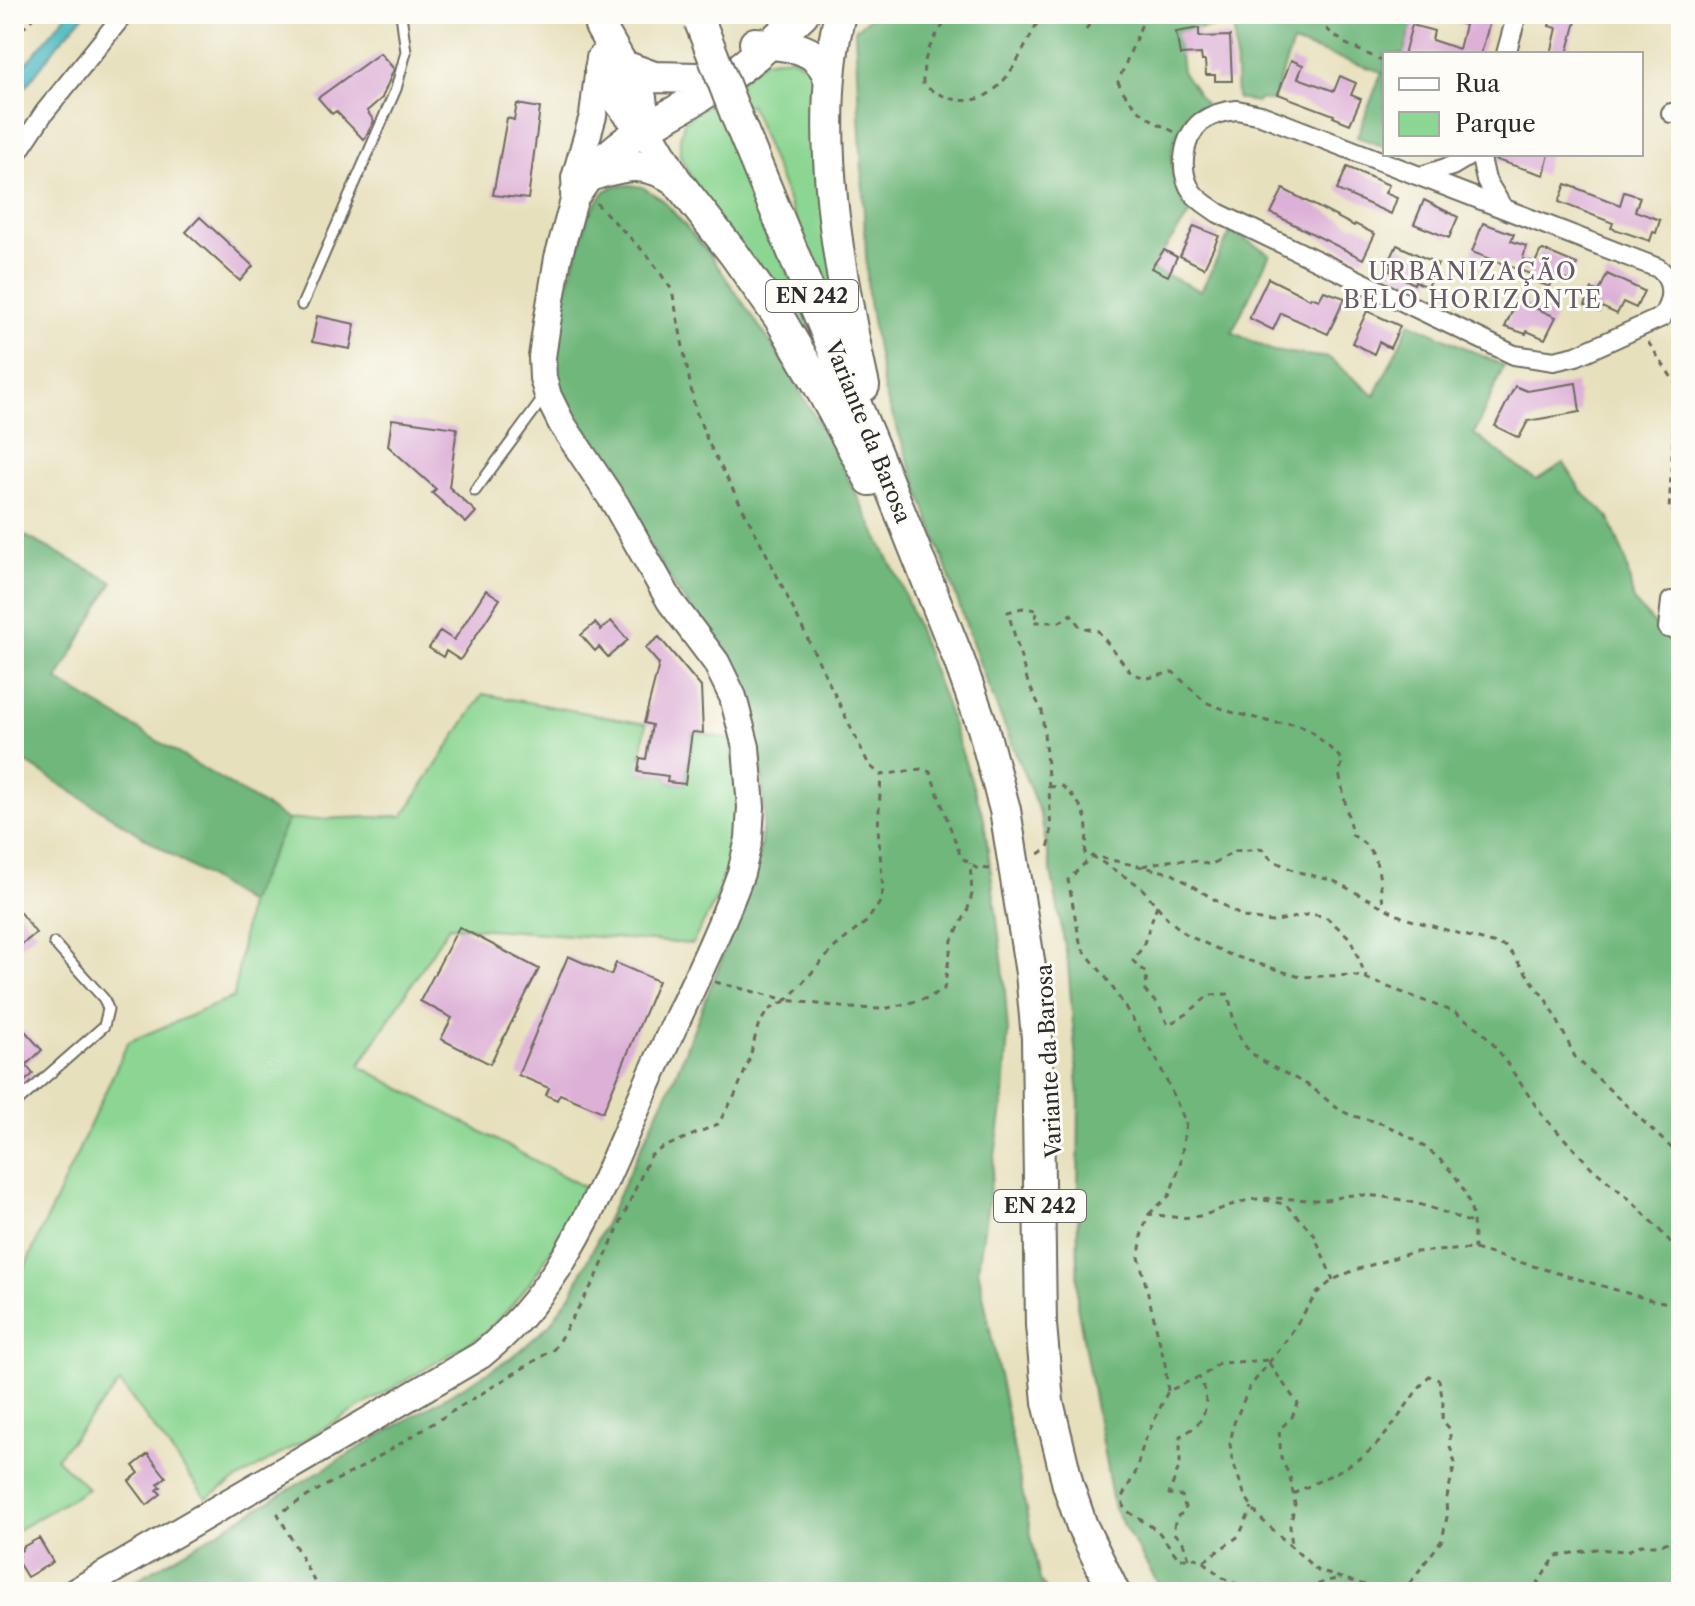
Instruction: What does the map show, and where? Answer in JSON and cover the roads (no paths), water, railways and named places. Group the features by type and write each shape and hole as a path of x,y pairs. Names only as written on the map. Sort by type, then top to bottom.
{"main road":[{"path":"645,127 657,109 783,14"},
{"path":"75,1592 481,1355 503,1336 548,1285 587,1218 736,888 749,839 750,783 746,747 733,697 716,662 670,601 616,505 557,416 547,393 542,369 545,332 558,258 582,185 606,155 645,127 705,94 803,14"},
{"path":"840,14 829,79 830,154 839,247 854,339 886,477"},
{"name":"Variante da Barosa","path":"699,18 918,556 983,728 1005,810 1023,919 1037,1038 1041,1325 1046,1385 1068,1485 1082,1526 1114,1592"},
{"path":"600,20 612,68 641,98 645,127 676,180 734,254 793,340 862,467 918,556"},
{"path":"740,48 755,43 794,48 816,57 825,66 829,79"},
{"path":"612,68 654,77 697,78"},
{"path":"582,185 575,178 593,116 612,68"},
{"path":"582,185 624,166 640,165 656,168 676,180"},
{"name":"Variante da Barosa","path":"1005,810 1018,836 1026,863 1048,986 1055,1091 1057,1328 1064,1403 1077,1463 1090,1501 1133,1592"}],"street":[{"path":"14,158 44,113 124,14"},
{"path":"1507,52 1517,14"},
{"path":"1223,112 1253,112 1421,176 1658,268 1667,275 1671,297 1668,308 1662,317 1576,356 1554,361 1514,355 1218,213 1193,194 1183,166 1189,139 1198,124 1223,112"},
{"path":"1421,176 1440,171 1468,156"},
{"path":"1480,156 1486,180 1503,208"},
{"path":"1671,601 1668,628 1681,630"}],"lane":[{"path":"302,305 403,68 406,33 401,14"},
{"path":"475,491 547,393"},
{"path":"14,1105 104,1026 108,1016 104,999 54,943"}],"water":[{"path":"67,14 85,14 14,102 14,78"}],"district":[{"name":"URBANIZAÇÃO BELO HORIZONTE","path":"1473,285"}]}
